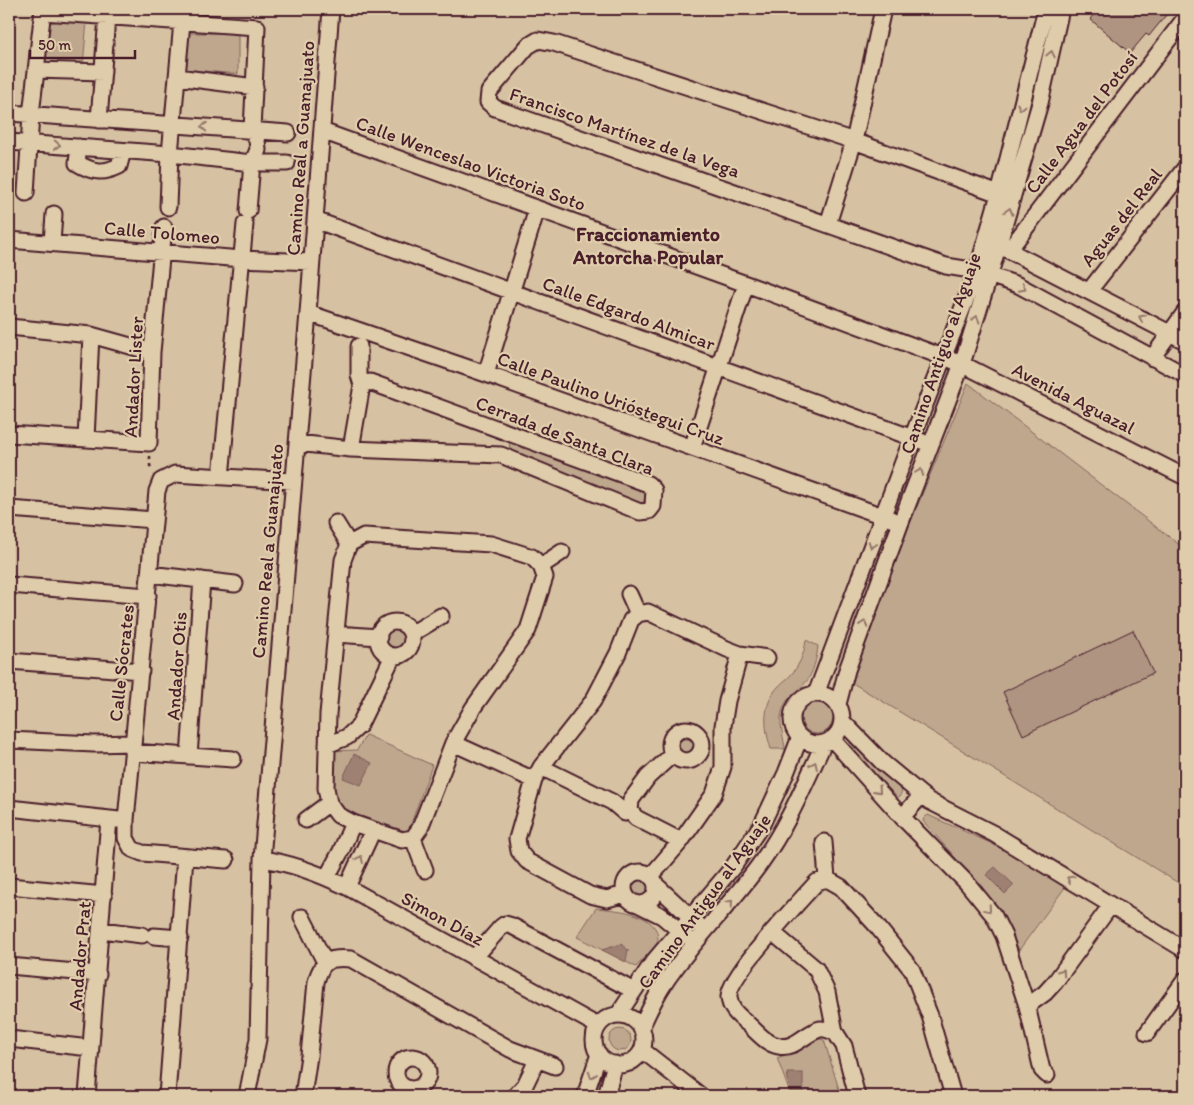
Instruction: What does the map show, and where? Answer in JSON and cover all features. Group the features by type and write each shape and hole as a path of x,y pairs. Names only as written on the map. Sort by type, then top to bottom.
{"street":[{"name":"Camino Real a Guanajuato","path":"247,1096 258,1039 262,859 308,313 331,9"},
{"path":"828,224 854,141 883,9"},
{"name":"Camino Antiguo al Aguaje","path":"998,245 999,194 1046,9"},
{"name":"Camino Antiguo al Aguaje","path":"816,694 882,516 944,357 998,245 1040,103 1060,9"},
{"path":"26,193 31,115 43,10 107,17 257,27 252,130 258,140 258,150 252,163 221,477"},
{"path":"99,120 107,17"},
{"name":"Calle Agua del Potosí","path":"998,245 1185,18"},
{"path":"168,207 170,154 182,22"},
{"name":"Francisco Martínez de la Vega","path":"999,194 854,141 538,40 528,46 489,92 488,102 496,108 946,266 984,273 1018,285 1185,374"},
{"path":"36,70 103,72"},
{"path":"177,77 255,87"},
{"path":"9,113 288,133"},
{"name":"Calle Wenceslao Victoria Soto","path":"322,131 944,357"},
{"path":"9,142 124,150 252,163 287,163"},
{"path":"79,147 77,163 89,170 109,171 118,166 124,150"},
{"name":"Aguas del Real","path":"1089,291 1185,168"},
{"path":"486,374 537,209"},
{"path":"52,244 54,214"},
{"name":"Calle Edgardo Almicar","path":"314,220 931,444"},
{"name":"Andador Lister","path":"149,443 152,352 164,227"},
{"name":"Calle Tolomeo","path":"9,240 242,259 312,262"},
{"path":"998,245 1185,341"},
{"name":"Camino Antiguo al Aguaje","path":"838,704 847,670 901,522 962,364 984,273"},
{"path":"692,448 746,284"},
{"path":"1152,358 1185,312"},
{"name":"Calle Paulino Urióstegui Cruz","path":"308,313 486,374 901,522"},
{"path":"9,327 91,335 152,352"},
{"path":"86,439 91,335"},
{"path":"351,449 362,385 359,375 359,346"},
{"name":"Avenida Aguazal","path":"944,357 962,364 1185,476"},
{"name":"Cerrada de Santa Clara","path":"297,443 351,449 501,455 640,512 649,510 653,506 654,490 648,484 370,382 362,385"},
{"path":"9,434 149,443"},
{"path":"501,455 508,434"},
{"path":"161,481 175,474 293,481"},
{"name":"Calle Sócrates","path":"161,481 157,490 154,520 141,671 132,747 126,838 132,848 142,854 185,857"},
{"path":"9,509 154,520"},
{"path":"336,522 349,544"},
{"path":"364,536 491,544 532,557 542,566 545,577 528,630 473,708 453,743 420,828 412,838 402,840 353,823 338,815 329,803 326,788 328,714 343,560 349,544 364,536"},
{"path":"542,566 562,552"},
{"path":"149,574 235,584"},
{"name":"Andador Otis","path":"189,756 202,580"},
{"path":"9,585 148,596"},
{"path":"629,594 638,614"},
{"path":"694,944 662,916 631,899 607,899 590,895 527,861 519,851 516,838 537,774 594,701 618,653 631,620 638,614 648,612 740,654 767,658"},
{"path":"411,634 441,616"},
{"path":"392,623 404,625 411,634 412,639 409,650 404,654 393,656 384,652 380,647 379,637 383,628 392,623"},
{"path":"336,634 379,637"},
{"path":"705,931 653,880 642,872 633,874 626,880 624,890 631,899 640,904 649,901 655,894 653,880 714,794 723,766 723,726 727,701 740,654"},
{"path":"327,745 348,737 359,726 393,656"},
{"path":"9,661 141,671"},
{"path":"816,694 832,698 838,704 842,715 841,728 828,741 816,744 807,742 795,731 793,714 795,707 801,700 816,694"},
{"path":"842,721 883,763 929,801 994,834 1185,950"},
{"name":"Camino Antiguo al Aguaje","path":"618,1015 653,962 733,867 762,824 786,774 800,737"},
{"path":"9,740 132,747 189,756 233,759"},
{"path":"828,741 967,883 994,916 1004,936 1028,1006 1042,1070 1047,1075"},
{"name":"Camino Antiguo al Aguaje","path":"641,1028 663,985 694,944 736,897 763,860 790,815 828,741"},
{"path":"453,743 612,802 623,813 681,840"},
{"path":"623,813 642,785 673,754"},
{"path":"902,817 922,795"},
{"path":"306,820 329,803"},
{"path":"9,808 126,820"},
{"name":"Andador Prat","path":"87,1096 109,819"},
{"path":"327,877 353,823"},
{"path":"347,887 373,830"},
{"path":"412,838 425,870"},
{"path":"824,842 827,879"},
{"path":"167,1096 185,857 226,860"},
{"name":"Simon Díaz","path":"262,859 278,861 327,877 598,1026"},
{"path":"835,1032 821,1029 804,1036 789,1047 779,1046 768,1042 732,1010 728,995 734,981 772,932 817,882 827,879 841,886 876,925 912,970 930,1016 953,1096"},
{"path":"9,886 104,895"},
{"path":"1028,1006 1045,993 1055,982 1111,904"},
{"path":"302,917 325,962"},
{"path":"474,958 501,926 505,924 634,991"},
{"path":"101,930 180,938"},
{"path":"772,932 816,969 827,992 835,1032 844,1046 856,1096"},
{"path":"303,1096 310,1056 318,972 325,962 335,958 351,959 510,1049 555,1066"},
{"path":"9,966 98,974"},
{"path":"1147,1033 1185,980"},
{"path":"618,1015 631,1018 641,1028 644,1042 642,1050 631,1062 615,1064 604,1059 599,1054 595,1044 596,1032 598,1026 606,1018 618,1015"},
{"path":"9,1039 90,1048"},
{"path":"642,1050 701,1096"},
{"path":"585,1096 599,1054"},
{"path":"515,1096 525,1084 537,1060"},
{"path":"606,1096 615,1064"}],"path":[{"name":"Andador Lister","path":"149,443 150,466 161,481"}],"shaded area":[{"path":"46,20 87,21 83,65 45,63"},
{"path":"182,33 238,33 238,74 181,69"},
{"path":"968,383 1185,549 1185,887 851,682 907,531"},
{"path":"510,439 646,488 643,508 509,451"},
{"path":"394,630 401,633 404,640 401,647 394,650 387,647 384,640 387,633"},
{"path":"806,640 818,646 814,666 808,680 790,697 782,710 781,725 785,749 771,749 766,727 766,713 770,699 775,690 792,674 798,665"},
{"path":"817,702 828,707 833,718 828,729 817,734 806,729 801,718 806,707"},
{"path":"366,735 432,765 408,832 334,807 330,751 357,750"},
{"path":"683,739 689,739 694,744 692,753 683,755 678,750 678,744"},
{"path":"853,741 902,791 898,798 892,800 847,746"},
{"path":"354,754 372,763 361,785 343,778"},
{"path":"928,815 1006,850 1066,886 1019,950 1007,924 983,889 923,821"},
{"path":"995,867 1014,885 1005,894 986,875"},
{"path":"640,877 648,880 651,888 648,896 640,899 632,896 629,888 632,880"},
{"path":"596,908 628,912 650,922 655,928 658,943 636,967 577,937"},
{"path":"621,944 628,950 626,962 602,950"},
{"path":"620,1029 628,1032 631,1040 628,1048 620,1051 612,1048 609,1040 612,1032"},
{"path":"814,1037 824,1040 841,1096 791,1096 777,1058 799,1050"},
{"path":"787,1073 803,1073 803,1096 793,1096"}],"building":[{"path":"1098,9 1171,9 1149,36 1146,34 1130,53 1090,19"},
{"path":"1133,630 1153,673 1023,735 1003,692"}],"district":[{"name":"Fraccionamiento Antorcha Popular","path":"648,246"}]}
